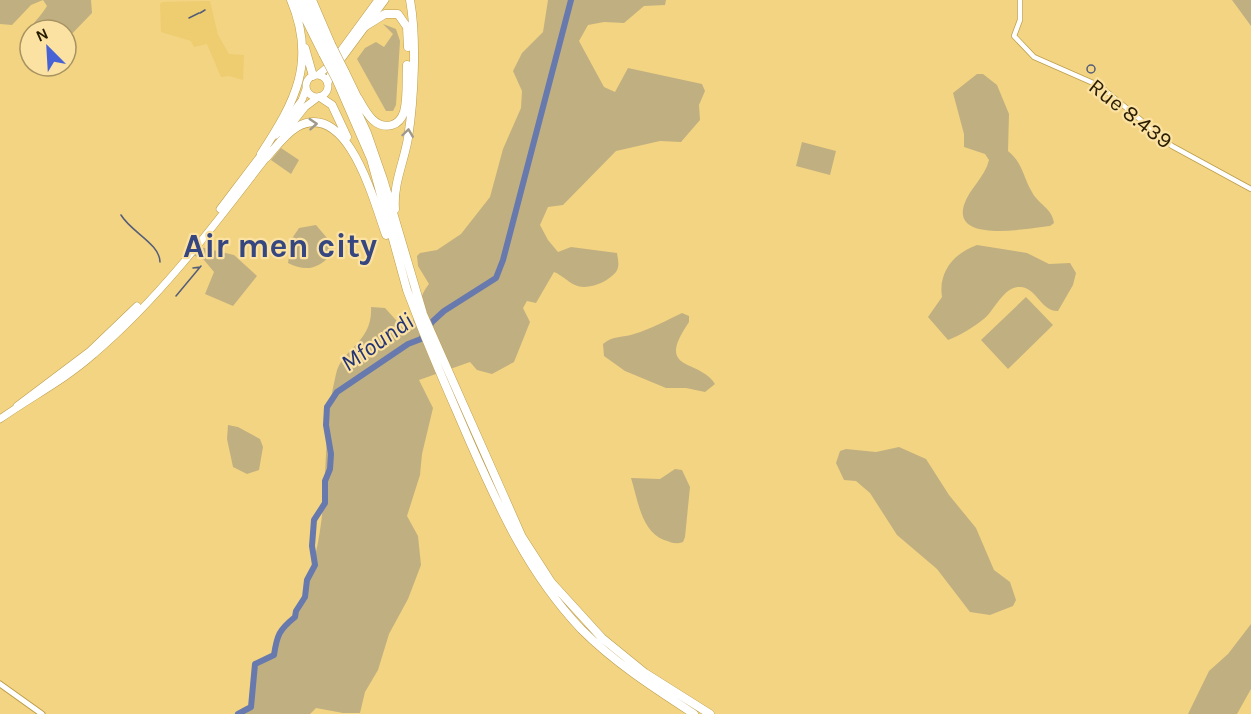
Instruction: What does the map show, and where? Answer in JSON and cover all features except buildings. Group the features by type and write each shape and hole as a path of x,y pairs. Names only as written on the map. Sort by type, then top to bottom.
{"highway":[{"path":"291,0 316,76 328,83"},
{"path":"296,0 327,49"},
{"path":"304,0 367,133 383,179"},
{"path":"311,0 320,20 327,49"},
{"path":"0,419 44,392 93,355 169,278 295,112 306,89 307,81 331,64 378,0"},
{"path":"264,155 299,114 328,90 331,73 385,0"},
{"path":"402,249 394,200 410,124 413,27 410,0"},
{"path":"341,77 373,120 384,126 396,123 404,115 408,40 405,22 398,14 385,14 364,27"},
{"path":"264,155 293,104 297,91 303,41"},
{"path":"341,77 371,159 406,290"},
{"path":"306,89 310,95 332,105 406,290 420,315 500,511 538,577 567,613 609,654 694,714"},
{"path":"358,98 376,144 383,179 420,315"},
{"path":"264,155 291,131 313,122 332,127 350,146"},
{"path":"433,346 512,518 551,582 583,620 623,656 710,714"}],"main road":[{"path":"0,684 42,714"}],"street":[{"name":"Rue 8.439","path":"1020,0 1020,20 1014,36 1034,57 1100,86 1172,146 1251,189"}],"shaded area":[{"path":"0,0 43,0 31,5 12,25 0,24"},
{"path":"43,0 91,0 92,13 78,28 78,18 38,18 47,6"},
{"path":"548,0 666,0 665,5 644,6 624,23 604,22 588,25 579,41 604,87 615,92 628,68 702,84 705,91 699,105 700,120 681,142 660,141 616,151 563,205 548,207 540,225 558,252 571,247 617,253 618,267 612,276 603,282 580,287 554,272 536,303 527,301 523,308 530,322 514,362 492,374 477,370 470,362 419,380 433,408 422,454 420,475 407,516 418,536 421,565 408,599 389,634 378,670 365,692 360,713 343,713 316,708 310,714 238,714 251,707 255,664 274,655 278,636 295,617 307,588 320,533 328,419 339,365 367,329 371,307 385,308 406,331 413,321 429,284 418,266 417,256 420,253 437,250 461,234 490,197 503,149 521,108 522,91 513,71 522,53 543,32"},
{"path":"1232,0 1251,0 1251,26"},
{"path":"210,1 218,35 229,54 244,55 243,80 229,76 221,77 207,44 194,47 191,41 161,32 160,4 162,2"},
{"path":"383,24 396,29 400,41 396,105 393,111 386,111 357,59 365,48 376,42 384,47 393,34"},
{"path":"977,74 983,74 997,85 1009,114 1008,151 1020,165 1035,196 1051,214 1054,223 1050,226 995,231 970,225 963,217 966,199 989,160 985,154 964,147 964,134 953,93"},
{"path":"802,142 836,151 830,175 796,166"},
{"path":"281,148 299,160 291,174 271,160"},
{"path":"316,225 333,245 334,251 319,265 313,267 301,268 288,263 289,257 298,245 291,240 299,228"},
{"path":"977,245 1027,253 1049,264 1070,263 1076,273 1073,285 1058,311 1047,308 1030,290 1014,288 1004,294 985,318 948,340 928,317 942,297 941,288 949,265 961,253"},
{"path":"200,247 234,255 257,276 233,306 205,294 214,272 204,260 193,255"},
{"path":"1026,297 1053,325 1008,369 981,340"},
{"path":"682,313 689,316 689,322 679,338 676,350 678,357 708,376 715,384 705,392 686,388 666,388 625,371 604,356 603,344 607,341 640,332"},
{"path":"228,425 238,427 260,439 263,447 259,470 247,474 233,467 227,439"},
{"path":"899,447 926,459 949,495 976,528 994,570 1010,582 1016,600 1013,606 990,615 970,612 937,569 897,535 870,493 856,481 844,480 836,463 840,451 846,449 876,452"},
{"path":"675,469 682,470 690,487 685,537 683,542 678,543 664,540 650,530 642,514 631,478 660,479"},
{"path":"1251,624 1251,689 1237,714 1188,714 1209,671 1228,654"}],"waterway":[{"name":"Mfoundi","path":"238,714 251,707 255,664 274,655 280,633 295,617 305,597 307,580 315,565 312,546 314,520 325,503 325,481 330,469 331,454 326,425 327,407 337,392 408,344 421,339 432,322 444,311 496,278 503,260 571,0"},
{"path":"200,13 205,10"},
{"path":"189,18 199,13"},
{"path":"1091,65 1095,69 1091,73 1087,69 1091,65"},
{"path":"121,215 155,249 160,262"},
{"path":"176,296 201,266"},
{"path":"193,268 200,267"}],"district":[{"name":"Air men city","path":"280,245"}]}
